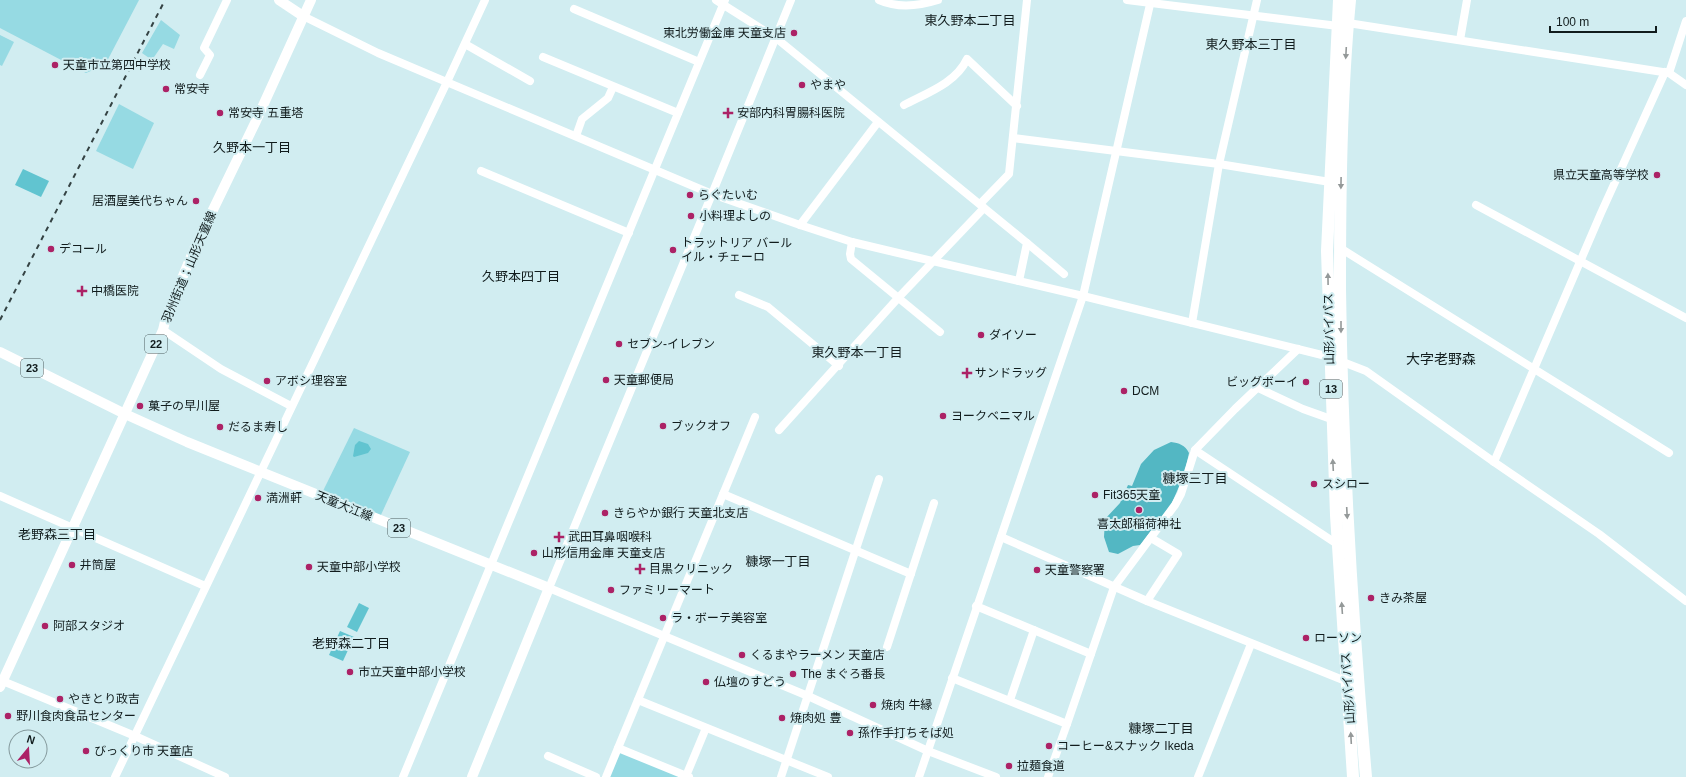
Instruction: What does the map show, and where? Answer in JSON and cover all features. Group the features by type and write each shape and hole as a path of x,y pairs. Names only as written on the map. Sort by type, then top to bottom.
{"highway":[{"name":"山形バイパス","path":"1339,0 1343,25 1340,248 1332,419 1337,544 1354,777"},
{"name":"山形バイパス","path":"1350,0 1343,25 1330,182 1327,251 1366,777"}],"main road":[{"path":"279,0 303,16"},
{"name":"羽州街道；山形天童線","path":"1,683 163,330 166,317 195,247 256,121 311,0"},
{"name":"天童大江線","path":"0,352 124,414 187,442 549,588"},
{"path":"472,777 549,588"}],"street":[{"path":"200,75 210,55 204,48 227,0"},
{"path":"115,777 485,0"},
{"path":"791,0 549,588 808,696 928,751 996,777"},
{"path":"879,0 889,5 910,5 938,0"},
{"path":"779,430 839,366 899,297 934,261 1009,174 1027,0"},
{"path":"1127,0 1150,1 1254,16 1343,25 1460,40 1667,72 1686,85"},
{"path":"1192,323 1219,164 1257,0"},
{"path":"1460,40 1467,0"},
{"path":"919,777 976,606 1083,296 1150,1"},
{"path":"403,777 581,344 629,233 699,62 721,2 776,38 1064,274"},
{"path":"574,9 699,62"},
{"path":"303,16 378,53 712,194 800,225 852,242 1083,296 1298,349 1335,359 1366,371 1599,534 1686,601"},
{"path":"1494,462 1593,231 1667,72 1686,21"},
{"path":"465,44 530,81"},
{"path":"543,57 678,113"},
{"path":"904,105 954,78 968,59 1016,106"},
{"path":"576,136 582,119 608,98 613,86"},
{"path":"800,225 878,122"},
{"path":"1013,138 1219,164 1330,182"},
{"path":"481,171 629,233"},
{"path":"1476,205 1686,318"},
{"path":"852,242 850,254 851,259 940,332"},
{"path":"1019,281 1027,243"},
{"path":"1340,248 1669,453"},
{"path":"739,295 768,307 839,366"},
{"path":"163,330 221,369 291,406"},
{"path":"1048,777 1114,587 1175,505 1181,494 1196,450 1298,349"},
{"path":"1258,388 1303,410 1332,419"},
{"path":"606,777 724,494 754,417"},
{"path":"1196,450 1337,544"},
{"path":"781,777 879,479"},
{"path":"724,494 911,574"},
{"path":"0,496 205,586"},
{"path":"886,647 934,503"},
{"path":"1001,537 1147,601 1348,682"},
{"path":"1147,601 1178,554 1151,538"},
{"path":"976,606 1090,654"},
{"path":"1010,700 1034,630"},
{"path":"1198,777 1251,644"},
{"path":"952,678 1067,724"},
{"path":"1,683 135,736 225,777"},
{"path":"638,700 828,777"},
{"path":"618,748 688,776 706,728"},
{"path":"548,756 596,777"}],"shaded area":[{"path":"0,0 139,0 105,65 86,73 0,28"},
{"path":"161,20 180,35 174,49 163,44 152,60 142,53"},
{"path":"0,35 14,42 2,66 0,65"},
{"path":"119,104 154,123 133,169 96,151"},
{"path":"23,169 49,181 41,197 15,185"},
{"path":"354,428 410,452 380,517 322,493"},
{"path":"359,441 368,444 371,449 368,453 354,457 355,445"},
{"path":"1171,442 1182,445 1189,453 1184,475 1171,505 1140,545 1133,546 1118,554 1109,552 1104,537 1105,519 1120,503 1128,485 1132,486 1141,464 1154,450"},
{"path":"359,603 369,608 357,632 347,627"},
{"path":"340,631 354,637 343,661 329,655"},
{"path":"619,750 686,777 608,777"}],"railway":[{"path":"0,320 165,0"}],"place":[{"name":"東北労働金庫 天童支店","path":"794,33"},
{"name":"天童市立第四中学校","path":"55,65"},
{"name":"やまや","path":"802,85"},
{"name":"常安寺","path":"166,89"},
{"name":"常安寺 五重塔","path":"220,113"},
{"name":"安部内科胃腸科医院","path":"728,113"},
{"name":"県立天童高等学校","path":"1657,175"},
{"name":"らぐたいむ","path":"690,195"},
{"name":"居酒屋美代ちゃん","path":"196,201"},
{"name":"小料理よしの","path":"691,216"},
{"name":"デコール","path":"51,249"},
{"name":"トラットリア バール イル・チェーロ","path":"673,250"},
{"name":"中橋医院","path":"82,291"},
{"name":"ダイソー","path":"981,335"},
{"name":"セブン-イレブン","path":"619,344"},
{"name":"サンドラッグ","path":"967,373"},
{"name":"天童郵便局","path":"606,380"},
{"name":"アボシ理容室","path":"267,381"},
{"name":"ビッグボーイ","path":"1306,382"},
{"name":"DCM","path":"1124,391"},
{"name":"菓子の早川屋","path":"140,406"},
{"name":"ヨークベニマル","path":"943,416"},
{"name":"ブックオフ","path":"663,426"},
{"name":"だるま寿し","path":"220,427"},
{"name":"スシロー","path":"1314,484"},
{"name":"Fit365天童","path":"1095,495"},
{"name":"満洲軒","path":"258,498"},
{"name":"喜太郎稲荷神社","path":"1139,510"},
{"name":"きらやか銀行 天童北支店","path":"605,513"},
{"name":"武田耳鼻咽喉科","path":"559,537"},
{"name":"山形信用金庫 天童支店","path":"534,553"},
{"name":"井筒屋","path":"72,565"},
{"name":"天童中部小学校","path":"309,567"},
{"name":"目黒クリニック","path":"640,569"},
{"name":"天童警察署","path":"1037,570"},
{"name":"ファミリーマート","path":"611,590"},
{"name":"きみ茶屋","path":"1371,598"},
{"name":"ラ・ボーテ美容室","path":"663,618"},
{"name":"阿部スタジオ","path":"45,626"},
{"name":"ローソン","path":"1306,638"},
{"name":"くるまやラーメン 天童店","path":"742,655"},
{"name":"市立天童中部小学校","path":"350,672"},
{"name":"The まぐろ番長","path":"793,674"},
{"name":"仏壇のすどう","path":"706,682"},
{"name":"やきとり政吉","path":"60,699"},
{"name":"焼肉 牛縁","path":"873,705"},
{"name":"野川食肉食品センター","path":"8,716"},
{"name":"焼肉処 豊","path":"782,718"},
{"name":"孫作手打ちそば処","path":"850,733"},
{"name":"コーヒー&スナック Ikeda","path":"1049,746"},
{"name":"びっくり市 天童店","path":"86,751"},
{"name":"拉麺食道","path":"1009,766"}],"district":[{"name":"東久野本二丁目","path":"970,20"},
{"name":"東久野本三丁目","path":"1251,44"},
{"name":"久野本一丁目","path":"252,147"},
{"name":"久野本四丁目","path":"521,276"},
{"name":"東久野本一丁目","path":"857,352"},
{"name":"大字老野森","path":"1441,359"},
{"name":"糠塚三丁目","path":"1195,478"},
{"name":"老野森三丁目","path":"57,534"},
{"name":"糠塚一丁目","path":"778,561"},
{"name":"老野森二丁目","path":"351,643"},
{"name":"糠塚二丁目","path":"1161,728"}]}
